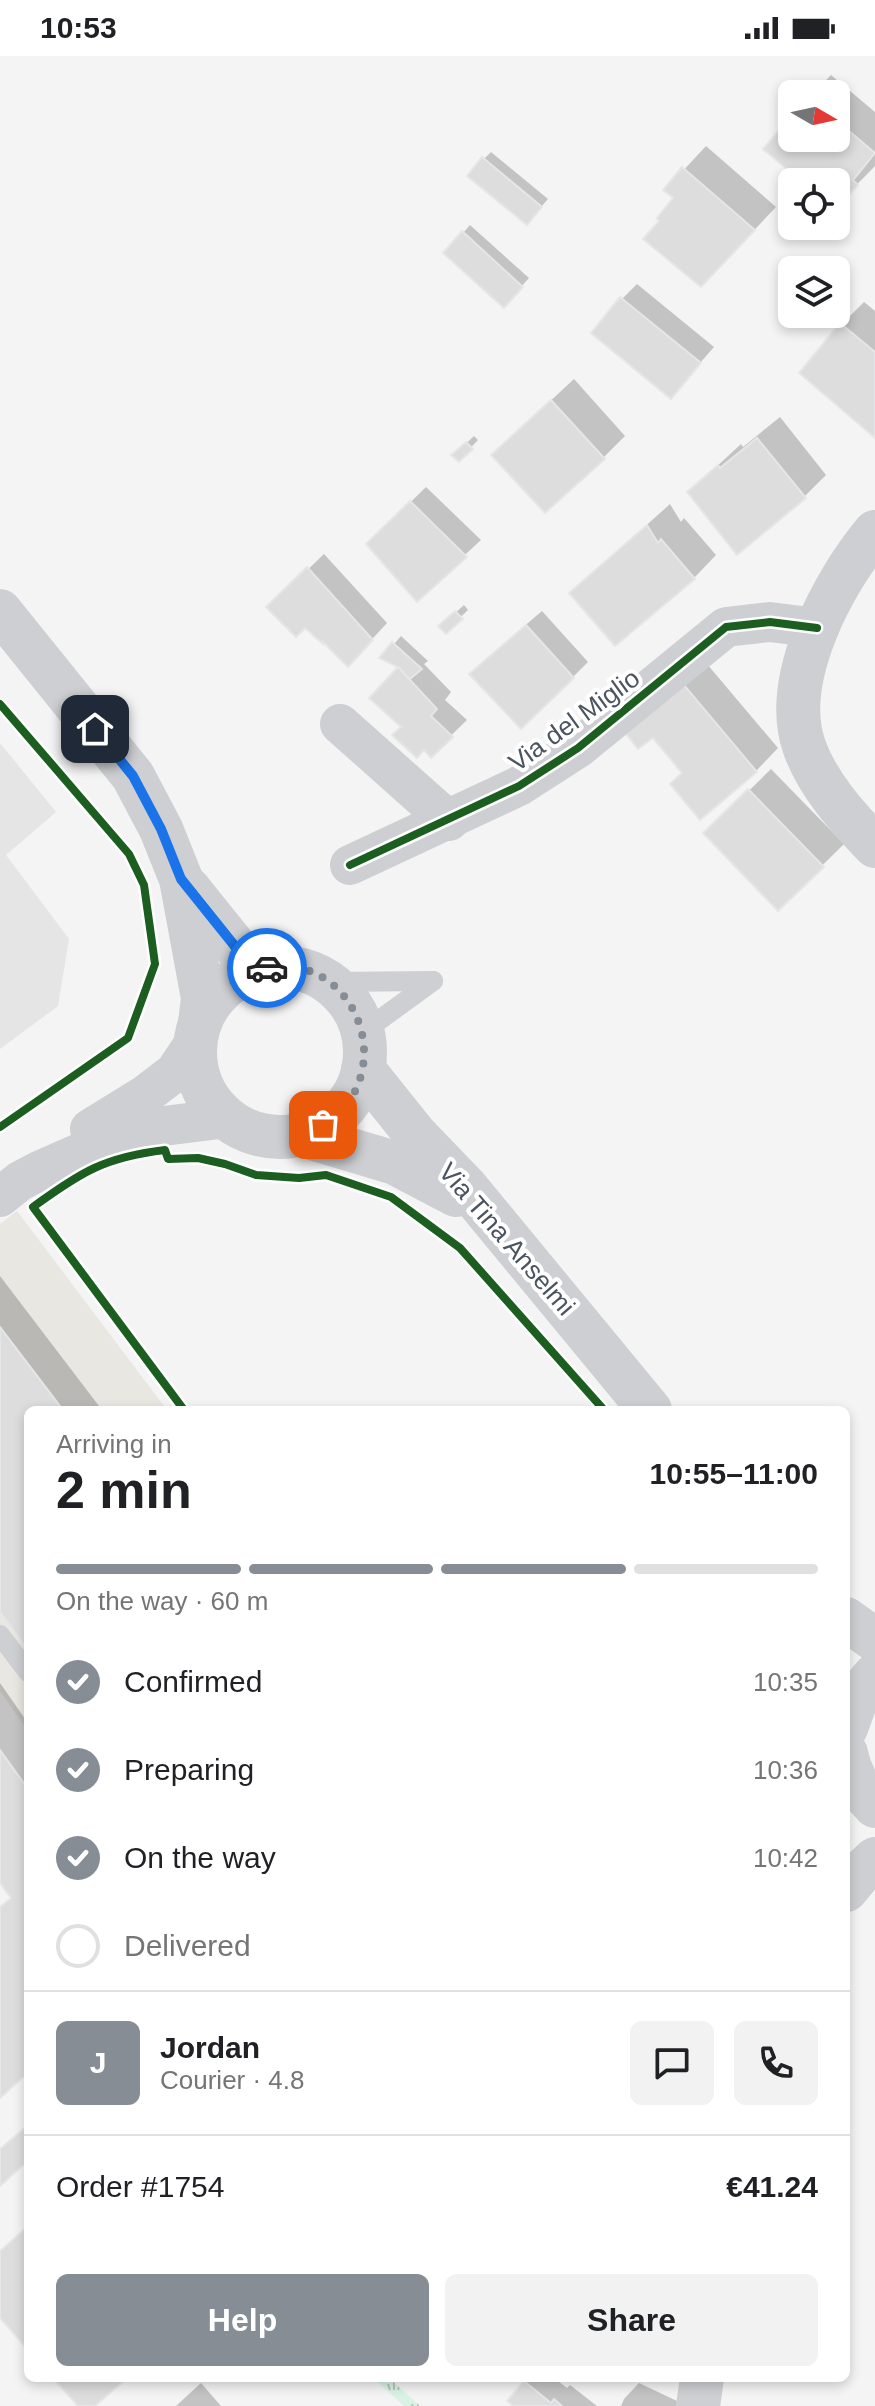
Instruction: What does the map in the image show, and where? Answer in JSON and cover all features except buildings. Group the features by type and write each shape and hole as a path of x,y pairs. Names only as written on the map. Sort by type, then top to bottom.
{"street":[{"path":"875,532 842,576 817,628 800,688 799,718 803,744 813,766 875,846"},
{"path":"0,611 133,776 161,829 181,879 203,998 198,1032 197,1069 207,1095 227,1118 247,1130 274,1137 301,1135 323,1125 342,1111 355,1091 363,1050 350,1004 329,982 293,967 254,970 236,979 209,1006 198,1032 175,1072 145,1095 35,1162 10,1189"},
{"name":"Via del Miglio","path":"350,865 519,786 578,748 726,627 770,622 817,628"},
{"path":"340,724 449,821"},
{"path":"181,879 254,970"},
{"name":"Via Tina Anselmi","path":"363,1050 415,1134 486,1211 647,1406"},
{"path":"10,1189 132,1130 227,1118"},
{"path":"301,1135 395,1163 486,1211"},
{"path":"850,1622 875,1640"},
{"path":"851,1729 862,1793 875,1806"},
{"path":"850,1885 875,1859"},
{"path":"698,2406 701,2382"}],"lane":[{"path":"329,982 433,981 363,1050"},
{"path":"0,1635 24,1667"}],"shaded area":[{"path":"0,743 56,812 6,855 69,939 58,1006 0,1049"},
{"path":"17,1211 164,1406 24,1406 24,1725 0,1691 0,1224"}],"green space":[{"path":"377,2382 393,2382 420,2406 404,2406"}],"cycle path":[{"path":"350,865 519,786 578,748 726,627 770,622 817,628"},
{"path":"0,704 129,854 144,885 155,964 128,1038 0,1127"},
{"path":"181,1406 33,1207 94,1168 126,1157 165,1150 168,1159 198,1158 256,1175 299,1178 326,1175 391,1197 460,1248 600,1406"}],"way so far":[{"path":"267,968 293,967 329,982 355,1012 363,1032 363,1069 355,1091 342,1111 323,1125"}],"route":[{"path":"95,729 133,776 161,829 181,879 254,970 267,968"}]}
